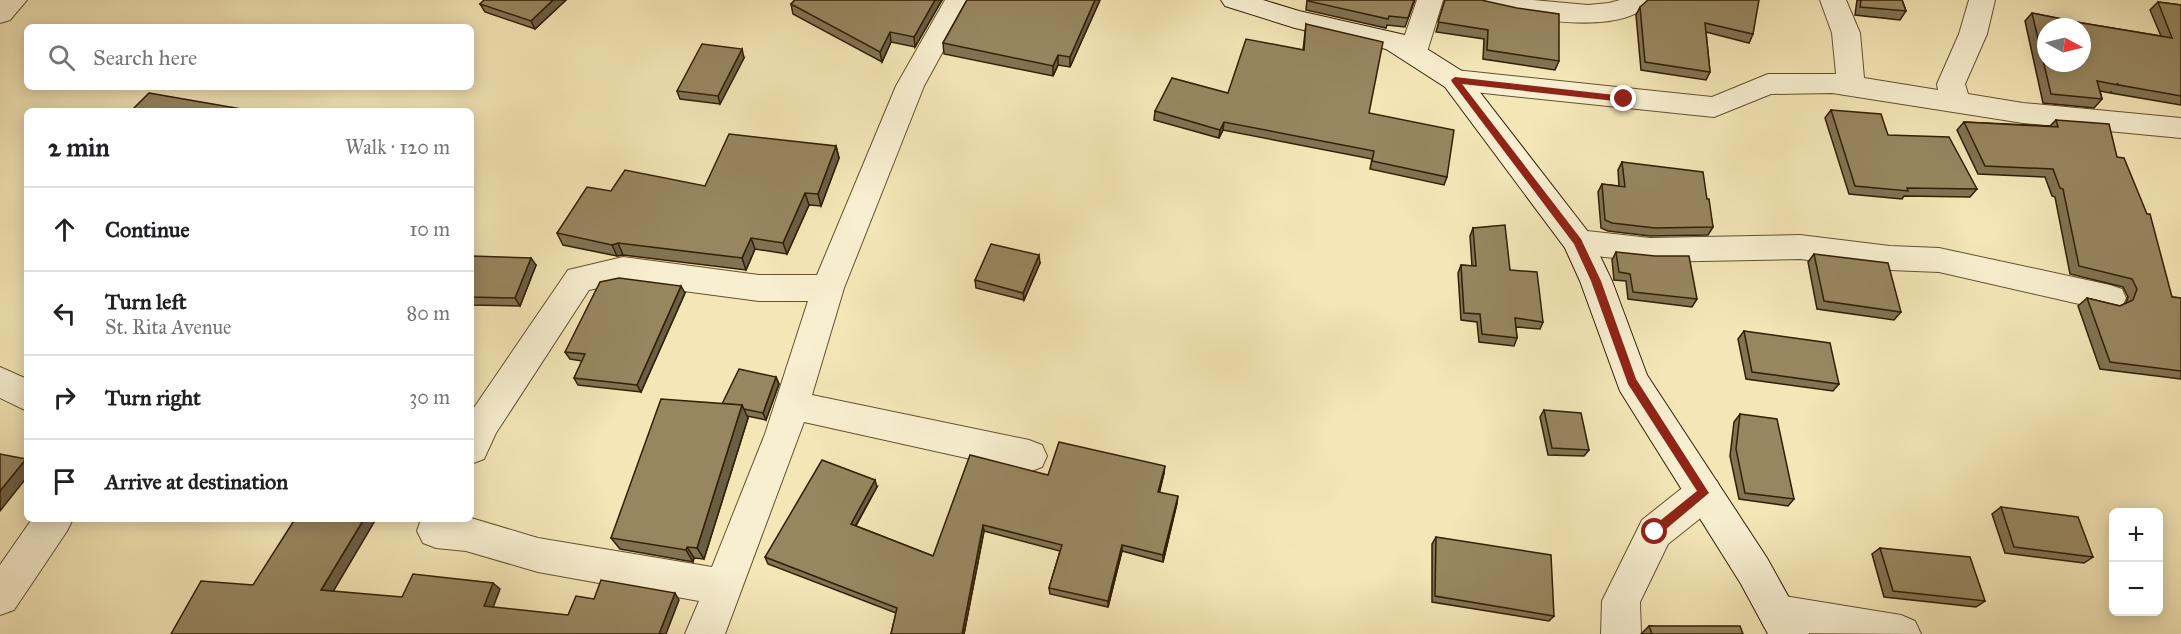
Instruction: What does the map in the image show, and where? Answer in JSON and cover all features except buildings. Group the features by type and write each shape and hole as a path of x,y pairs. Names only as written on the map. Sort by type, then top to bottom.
{"street":[{"path":"0,14 14,0"},
{"path":"705,634 792,405 828,288 910,86 958,0"},
{"path":"1234,0 1294,19 1395,42 1455,80 1578,242 1596,281 1632,381 1754,570 1784,624 1900,634"},
{"path":"1413,52 1430,0"},
{"path":"1483,0 1551,12 1587,14 1617,11 1632,6 1638,0"},
{"path":"1833,0 1846,33 1851,86"},
{"path":"1956,102 1951,84 1974,34 1982,0"},
{"path":"1455,80 1714,107 1768,84 1832,83 2023,113 2181,128"},
{"path":"1578,242 1650,250 1800,247 1890,258 1939,260 2110,298"},
{"path":"474,442 484,422 579,279 623,270 759,288 828,288"},
{"path":"0,381 24,394"},
{"path":"792,405 1029,456"},
{"path":"1621,634 1621,601 1655,532 1704,493"},
{"path":"0,597 52,522"},
{"path":"439,522 436,531 466,534 538,555 723,587"}],"route":[{"path":"1624,99 1455,80 1578,242 1596,281 1632,381 1704,493 1655,532"}]}
